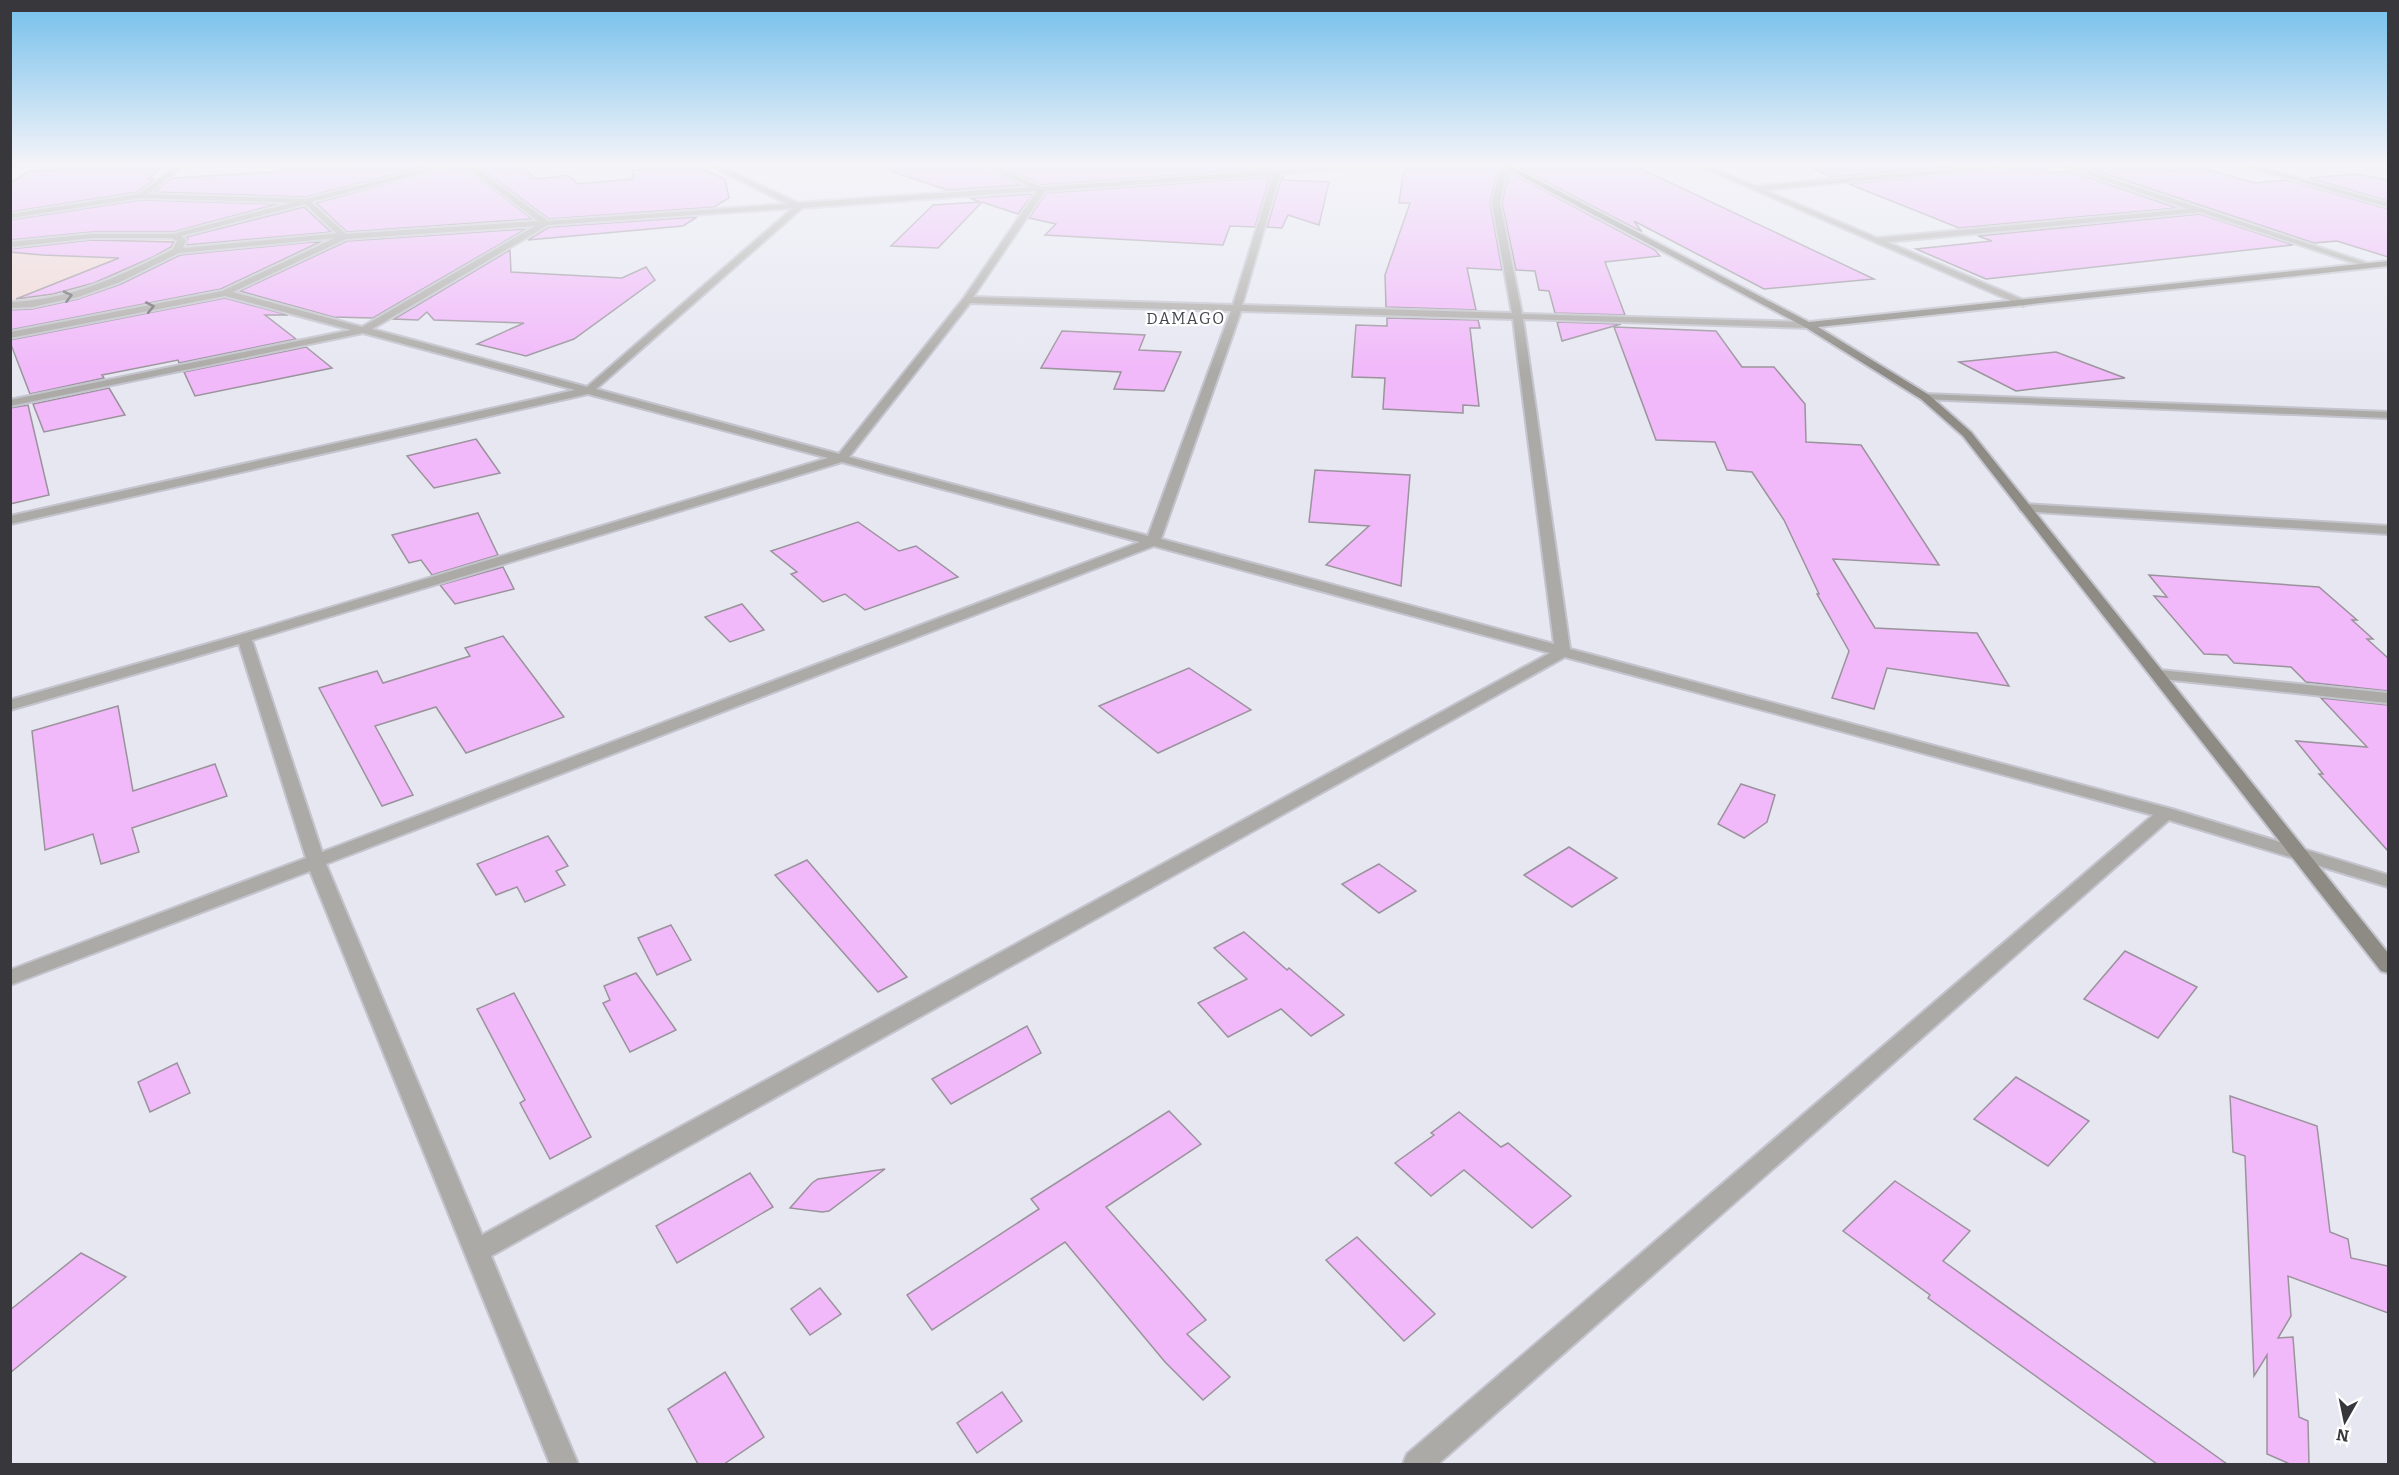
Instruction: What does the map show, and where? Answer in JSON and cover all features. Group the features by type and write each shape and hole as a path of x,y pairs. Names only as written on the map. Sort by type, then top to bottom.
{"main road":[{"path":"1634,234 1808,325 1925,397 1967,435 2388,966"},
{"path":"1808,325 2388,263"}],"street":[{"path":"10,245 92,236 173,236 181,234"},
{"path":"13,307 94,289 177,251 380,234"},
{"path":"10,403 364,330 529,234"},
{"path":"10,520 589,390 768,234"},
{"path":"10,705 244,638 842,458 967,300 1012,234"},
{"path":"10,978 1153,542 1237,308 1259,234"},
{"path":"1502,234 1518,318 1563,652"},
{"path":"1858,234 2023,303"},
{"path":"1874,241 1949,234"},
{"path":"2274,234 2370,265"},
{"path":"173,236 182,240 177,251"},
{"path":"10,335 225,293 343,236"},
{"path":"225,293 2166,813 2388,881"},
{"path":"967,300 1808,325"},
{"path":"1925,397 2388,415"},
{"path":"2025,508 2388,530"},
{"path":"244,638 316,862 564,1464"},
{"path":"476,1252 1563,652"},
{"path":"2159,675 2388,698"},
{"path":"1418,1464 2166,813"}],"shaded area":[{"path":"11,234 322,234 321,241 211,289 11,329"}],"building":[{"path":"10,234 73,234 10,240"},
{"path":"198,234 311,234 186,245 188,239 186,237"},
{"path":"454,234 518,234 373,318 333,317 240,291 347,241"},
{"path":"538,234 596,234 528,240"},
{"path":"903,234 952,234 938,248 891,246"},
{"path":"1046,234 1227,234 1223,245"},
{"path":"1399,234 1496,234 1502,270 1467,268 1476,310 1386,307 1385,275"},
{"path":"1508,234 1625,234 1655,250 1660,256 1605,262 1625,315 1555,313 1549,291 1539,290 1535,271 1516,270"},
{"path":"1659,234 1779,234 1874,279 1764,289"},
{"path":"2000,234 2260,234 2293,245 1986,279 1916,249 1992,241 1978,236"},
{"path":"2286,234 2388,234 2388,257 2337,241 2314,243"},
{"path":"92,240 174,242 171,247 153,257 94,283 53,294 16,299 119,258 42,255 10,252 10,249"},
{"path":"322,241 221,289 10,330 10,310 32,309 78,299 121,284 180,255"},
{"path":"510,250 511,272 622,278 646,267 655,280 574,339 526,356 477,344 524,323 434,320 427,312 418,320 394,319"},
{"path":"225,298 288,315 265,315 296,339 179,363 178,360 102,375 104,378 30,394 10,342 10,340"},
{"path":"1387,318 1478,320 1480,328 1470,328 1479,406 1463,405 1463,413 1383,409 1385,378 1352,377 1356,325 1387,326"},
{"path":"1557,322 1621,324 1562,341"},
{"path":"1614,327 1716,331 1742,367 1774,367 1805,404 1806,442 1861,445 1939,565 1833,559 1875,628 1977,633 2009,686 1887,668 1874,709 1832,698 1849,651 1817,594 1819,594 1784,520 1752,472 1727,470 1715,442 1656,440"},
{"path":"1062,331 1145,335 1139,350 1181,352 1164,391 1114,389 1121,372 1041,368"},
{"path":"306,347 332,368 195,396 184,372"},
{"path":"2056,352 2125,378 2016,391 1959,362"},
{"path":"109,388 125,415 44,432 33,404"},
{"path":"28,405 49,495 10,504 10,408"},
{"path":"476,439 500,473 434,488 407,456"},
{"path":"1315,470 1410,475 1401,586 1326,565 1369,526 1309,522"},
{"path":"478,513 498,555 432,575 421,560 409,563 392,535"},
{"path":"858,522 899,551 916,546 958,577 865,610 845,594 823,602 791,574 797,572 771,551"},
{"path":"503,567 514,589 455,604 440,585"},
{"path":"2149,575 2319,587 2357,620 2352,620 2373,639 2367,639 2388,658 2388,691 2306,682 2291,667 2234,663 2227,655 2204,654 2154,596 2167,597"},
{"path":"742,604 764,630 730,642 705,617"},
{"path":"503,636 564,717 466,753 436,707 375,726 413,795 382,806 319,688 377,671 383,683 470,656 465,648"},
{"path":"1189,668 1251,710 1158,753 1099,706"},
{"path":"2321,698 2388,705 2388,851 2319,774 2323,774 2296,741 2367,747"},
{"path":"118,706 133,791 215,764 227,796 132,828 139,852 101,864 93,834 45,850 32,731"},
{"path":"1741,784 1775,795 1767,822 1744,838 1718,824"},
{"path":"548,836 568,866 556,871 565,885 525,902 517,887 496,895 477,864"},
{"path":"1569,847 1617,878 1572,907 1524,875"},
{"path":"807,860 907,977 878,992 775,875"},
{"path":"1379,864 1416,891 1379,913 1342,884"},
{"path":"671,925 691,960 657,975 638,938"},
{"path":"1244,932 1344,1015 1311,1036 1281,1009 1228,1037 1198,1003 1247,979 1214,948"},
{"path":"2125,951 2197,987 2158,1038 2084,999"},
{"path":"636,973 676,1030 630,1052 603,1003 610,1000 604,986"},
{"path":"514,993 591,1137 550,1159 520,1103 525,1100 477,1009"},
{"path":"1027,1026 1041,1053 951,1104 932,1079"},
{"path":"177,1063 190,1093 150,1112 138,1082"},
{"path":"2016,1077 2089,1121 2048,1166 1974,1119"},
{"path":"2230,1096 2317,1126 2330,1232 2348,1239 2351,1258 2388,1266 2388,1313 2288,1276 2291,1316 2278,1338 2293,1337 2299,1417 2308,1421 2309,1464 2290,1464 2267,1454 2267,1355 2254,1376 2245,1156 2233,1152"},
{"path":"1169,1111 1201,1144 1106,1207 1206,1320 1187,1334 1230,1377 1203,1400 1165,1362 1065,1242 932,1330 907,1295 1039,1209 1031,1199"},
{"path":"1459,1112 1501,1147 1508,1143 1571,1196 1532,1228 1464,1170 1431,1196 1395,1163 1434,1135 1431,1133"},
{"path":"885,1169 829,1211 790,1208 818,1179"},
{"path":"750,1173 773,1207 677,1263 656,1226"},
{"path":"1895,1181 1970,1231 1943,1261 2227,1464 2157,1464 1928,1298 1930,1295 1843,1231"},
{"path":"1357,1237 1435,1314 1404,1341 1326,1260"},
{"path":"81,1253 126,1277 10,1373 10,1310"},
{"path":"820,1288 841,1314 810,1335 791,1309"},
{"path":"725,1372 764,1437 724,1464 698,1464 668,1409"},
{"path":"1002,1392 1022,1421 977,1453 957,1423"}],"district":[{"name":"DAMAGO","path":"1186,318"}]}
